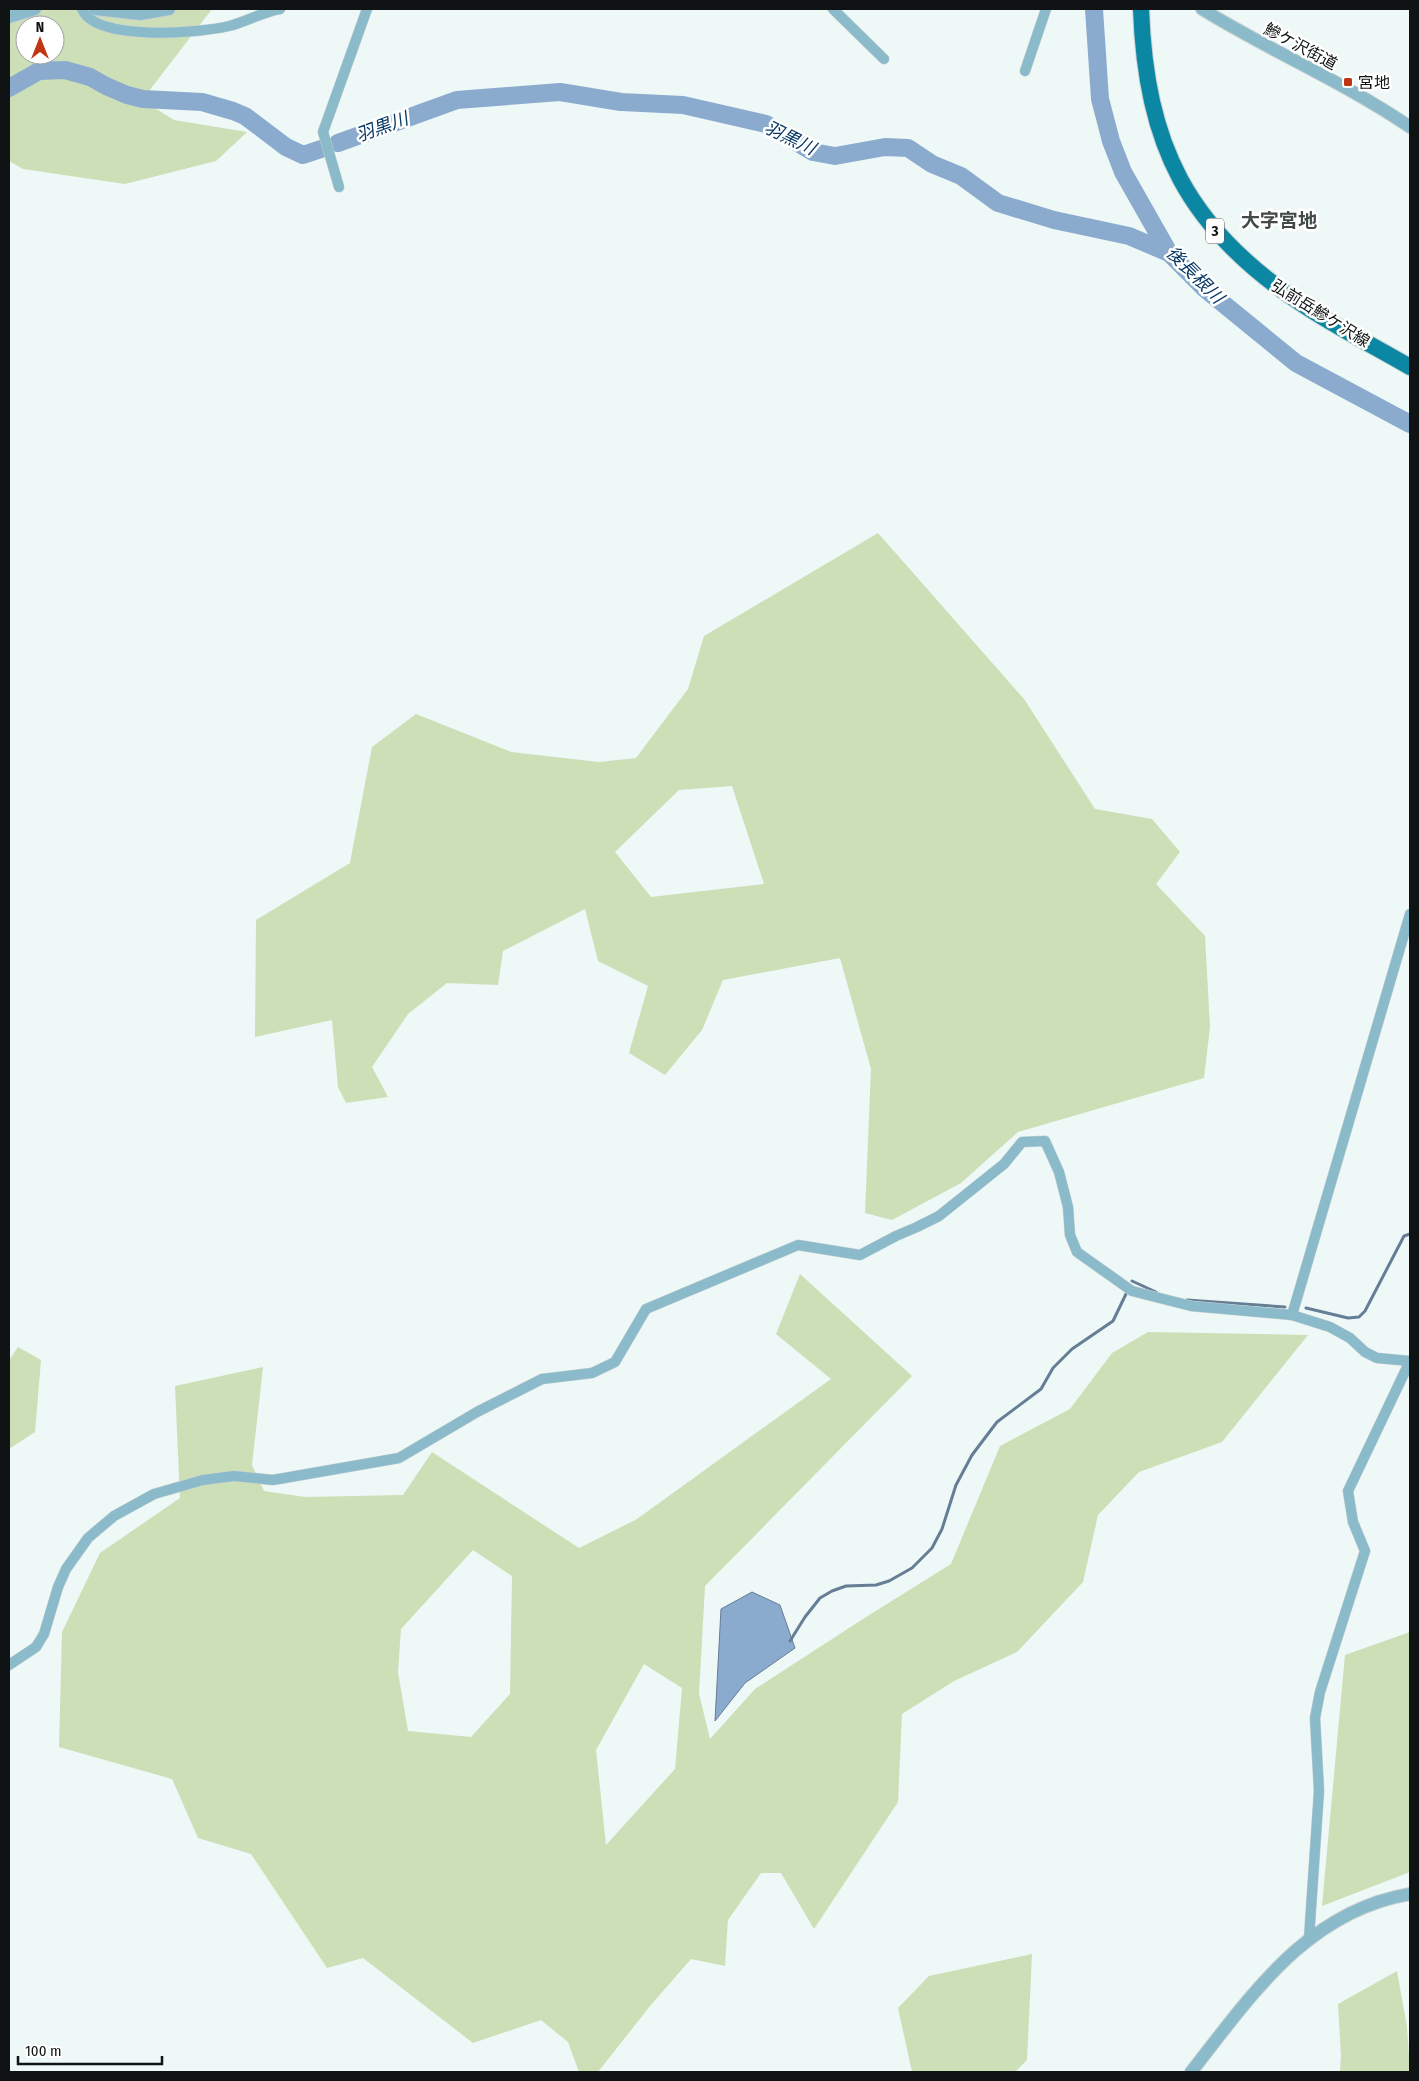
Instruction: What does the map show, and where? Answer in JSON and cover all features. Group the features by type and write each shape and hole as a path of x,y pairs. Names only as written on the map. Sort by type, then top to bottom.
{"main road":[{"name":"弘前岳鰺ケ沢線","path":"1141,9 1145,62 1151,100 1171,162 1181,184 1198,209 1231,249 1282,290 1327,319 1410,367"}],"street":[{"path":"9,17 35,9"},
{"path":"82,9 85,16 101,25 126,32 164,32 205,31 230,26 268,11 280,9"},
{"path":"95,9 140,14 169,9"},
{"path":"338,187 323,132 367,9"},
{"path":"833,9 884,59"},
{"path":"1025,71 1046,9"},
{"name":"鰺ケ沢街道","path":"1202,9 1230,26 1352,90 1410,128"},
{"path":"1292,1315 1410,914"},
{"path":"9,1665 36,1647 44,1634 58,1587 66,1569 88,1538 114,1516 154,1494 203,1480 234,1476 273,1480 399,1458 477,1412 542,1379 592,1373 615,1362 646,1309 798,1245 860,1256 896,1236 939,1216 1004,1164 1022,1142 1045,1141 1059,1172 1068,1208 1070,1235 1077,1252 1132,1291 1191,1306 1292,1315 1330,1327 1350,1338 1365,1352 1377,1358 1410,1361 1348,1491 1353,1522 1365,1551 1320,1692 1315,1718 1319,1791 1309,1938"},
{"path":"1191,2072 1269,1975 1309,1938 1344,1917 1371,1905 1410,1894"}],"green space":[{"path":"9,9 212,9 142,100 174,120 247,132 216,161 125,184 23,169 9,161"},
{"path":"878,533 1024,699 1095,809 1152,819 1180,852 1156,884 1205,936 1210,1027 1204,1078 1018,1132 961,1183 892,1220 865,1213 871,1069 840,958 723,980 702,1030 665,1075 629,1053 648,986 598,961 585,909 503,951 498,985 447,983 408,1014 372,1067 388,1097 346,1103 338,1087 332,1020 255,1037 256,920 350,863 372,747 416,714 511,752 599,762 636,758 688,689 704,636","holes":["732,786 764,884 651,897 615,852 679,790"]},
{"path":"800,1274 912,1376 705,1586 699,1694 710,1739 755,1689 951,1564 1000,1446 1070,1409 1112,1353 1148,1332 1308,1335 1222,1442 1139,1472 1098,1515 1083,1582 1017,1652 954,1681 902,1714 898,1802 814,1929 781,1873 761,1873 728,1920 725,1966 691,1959 650,2006 598,2072 579,2072 568,2042 541,2020 473,2043 363,1958 327,1968 251,1854 198,1838 172,1779 59,1747 62,1632 100,1553 180,1498 175,1386 263,1367 252,1465 264,1491 305,1497 403,1495 432,1452 579,1548 637,1519 831,1379 776,1334","holes":["473,1550 512,1576 510,1694 471,1737 408,1731 398,1672 401,1629","644,1664 682,1688 675,1769 606,1845 596,1750"]},
{"path":"18,1347 41,1360 35,1432 9,1449 9,1360"},
{"path":"1410,1632 1410,1872 1322,1906 1345,1655"},
{"path":"1032,1954 1027,2060 1015,2072 912,2072 898,2008 929,1976"},
{"path":"1397,1971 1407,2027 1410,2072 1340,2072 1338,2004"}],"water":[{"path":"752,1592 780,1605 795,1648 745,1683 715,1721 721,1609"}],"waterway":[{"name":"後長根川","path":"1094,9 1100,99 1111,141 1123,172 1169,253 1204,288 1296,363 1410,424"},
{"name":"羽黒川","path":"9,88 39,71 65,70 90,77 127,95 143,99 202,102 233,111 245,116 286,147 303,155 321,149"},
{"name":"羽黒川","path":"338,143 457,100 560,92 621,102 683,105 766,124 813,152 835,156 885,147 908,148 932,164 961,176 998,203 1054,220 1129,236 1169,253"},
{"path":"1306,1308 1348,1318 1359,1317 1365,1311 1404,1236 1410,1234"},
{"path":"1132,1281 1156,1292"},
{"path":"790,1641 820,1598 846,1586 876,1585 889,1581 912,1568 932,1548 942,1529 956,1485 972,1455 997,1422 1041,1389 1053,1368 1072,1349 1113,1321 1126,1294"},
{"path":"1187,1300 1285,1307"}],"place":[{"name":"宮地","path":"1348,82"}],"district":[{"name":"大字宮地","path":"1279,220"}]}
